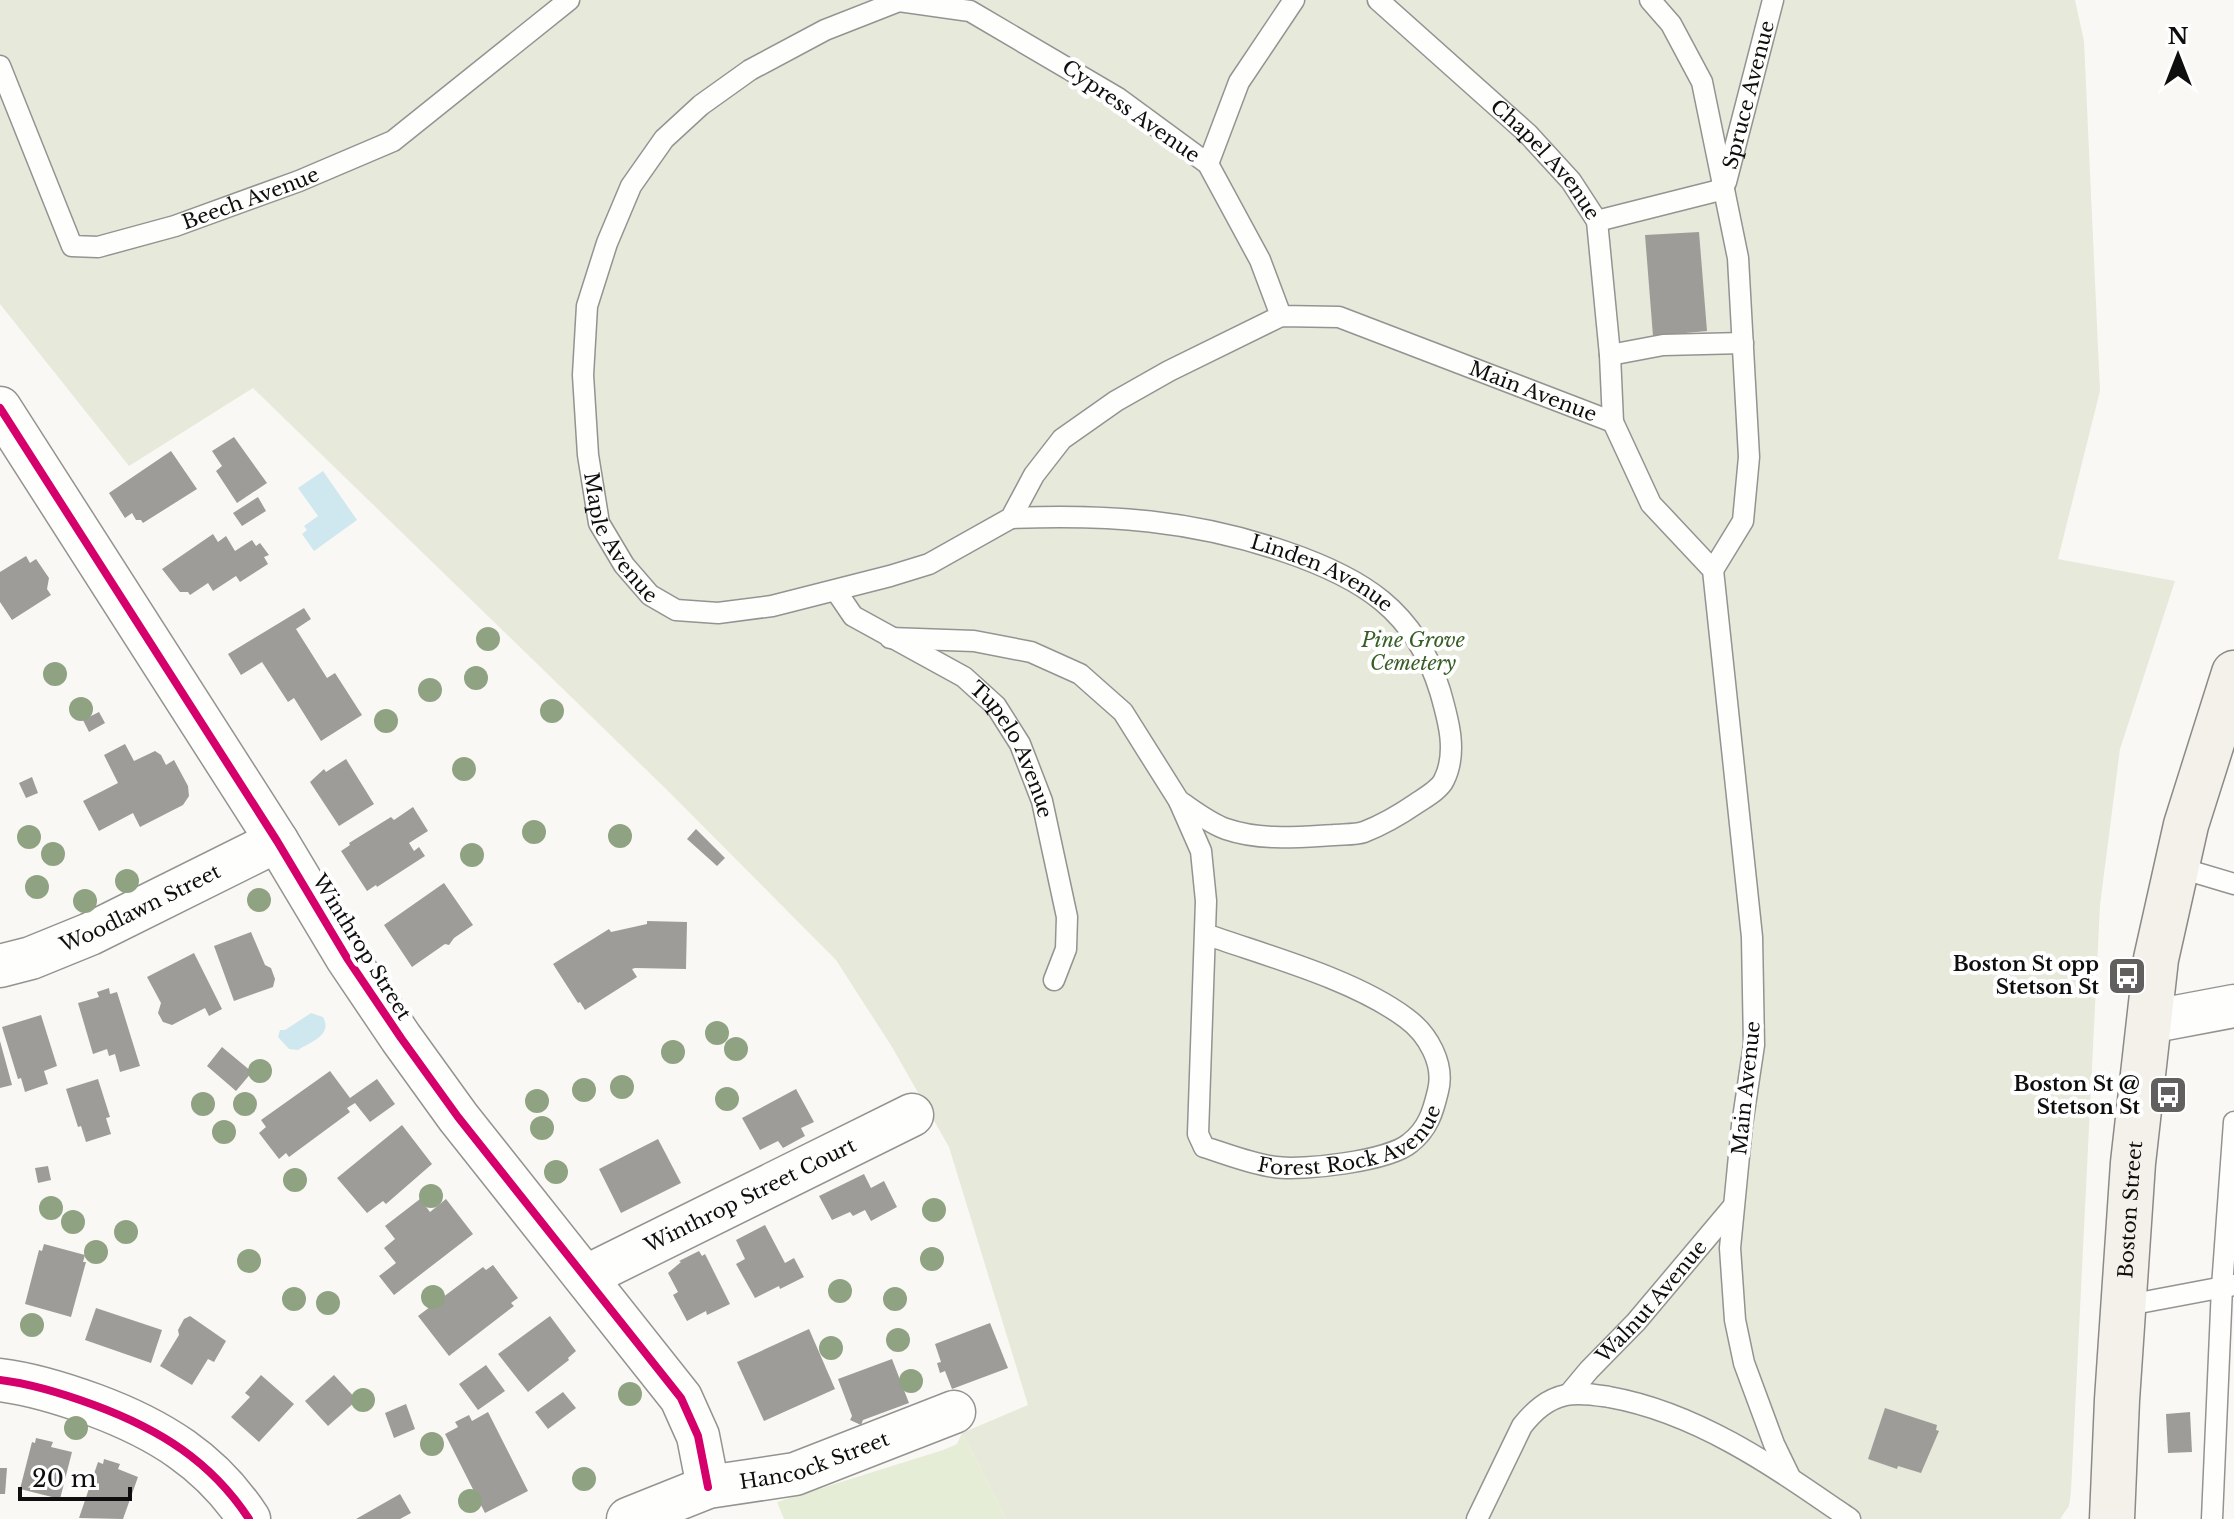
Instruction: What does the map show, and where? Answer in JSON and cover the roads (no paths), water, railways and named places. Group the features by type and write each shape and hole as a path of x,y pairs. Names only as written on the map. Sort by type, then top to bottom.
{"main road":[{"name":"Boston Street","path":"2112,1519 2133,1163 2156,959 2186,825 2234,673"}],"street":[{"name":"Winthrop Street","path":"0,408 277,841 347,958 430,1079 687,1407 698,1436 708,1487"},
{"name":"Woodlawn Street","path":"0,966 31,958 90,934 277,841"},
{"path":"2149,1022 2234,1006"},
{"name":"Winthrop Street Court","path":"587,1276 912,1115"},
{"path":"0,1380 70,1396 159,1433 212,1472 249,1519"},
{"name":"Hancock Street","path":"628,1519 708,1487 795,1474 954,1412"}],"lane":[{"name":"Beech Avenue","path":"0,66 72,246 98,247 175,226 299,181 393,141 569,0"},
{"path":"970,11 990,0"},
{"path":"1208,164 1239,82 1294,0"},
{"name":"Chapel Avenue","path":"1378,0 1528,134 1571,181 1597,221 1613,422"},
{"path":"1650,0 1671,24 1702,82 1738,258 1749,457 1743,521 1713,570"},
{"name":"Spruce Avenue","path":"1724,189 1773,0"},
{"name":"Cypress Avenue","path":"898,1 970,11 1118,98 1208,164 1260,260 1281,316"},
{"name":"Maple Avenue","path":"898,1 825,30 750,70 701,105 664,139 631,186 607,243 587,306 583,375 588,455 599,523 624,565 650,595 676,610 718,613 772,606 929,564 1011,518"},
{"path":"1597,221 1724,189"},
{"path":"1011,518 1034,475 1062,439 1116,401 1169,371 1281,316"},
{"name":"Main Avenue","path":"1281,316 1339,317 1613,422 1651,504 1713,570 1752,937 1754,1045 1732,1208 1730,1248 1735,1320 1744,1363 1774,1444 1790,1477 1850,1519"},
{"path":"1610,355 1663,345 1743,343"},
{"name":"Linden Avenue","path":"1011,518 1080,515 1135,518 1243,537 1356,580 1382,599 1414,634 1434,671 1450,723 1451,763 1443,783 1406,811 1361,833 1285,838 1255,836 1224,828 1179,801"},
{"name":"Tupelo Avenue","path":"836,591 853,616 964,677 996,706 1020,744 1042,801 1067,917 1066,949 1054,980"},
{"name":"Forest Rock Avenue","path":"890,638 974,641 1031,652 1080,674 1123,712 1179,801 1201,851 1206,901 1198,1134 1204,1147 1274,1167 1311,1168 1360,1161 1409,1145 1432,1118 1441,1080 1432,1046 1407,1019 1365,994 1205,934"},
{"path":"2177,867 2234,884"},
{"path":"2212,1519 2228,1286 2233,1128"},
{"name":"Walnut Avenue","path":"1569,1394 1636,1322 1732,1208"},
{"path":"2123,1306 2228,1286"},
{"name":"Walnut Avenue","path":"1477,1519 1522,1426 1532,1413 1547,1402 1569,1394 1621,1400 1679,1417 1790,1477"}],"water":[{"path":"323,471 357,520 314,551 302,534 307,530 304,526 318,516 298,488"},
{"path":"311,1013 323,1017 323,1033 298,1050 289,1049 278,1037 280,1030 285,1030"}],"place":[{"name":"Boston St opp Stetson St","path":"2127,976"},
{"name":"Boston St @ Stetson St","path":"2168,1095"}],"park label":[{"name":"Pine Grove Cemetery","path":"1413,652"}]}
